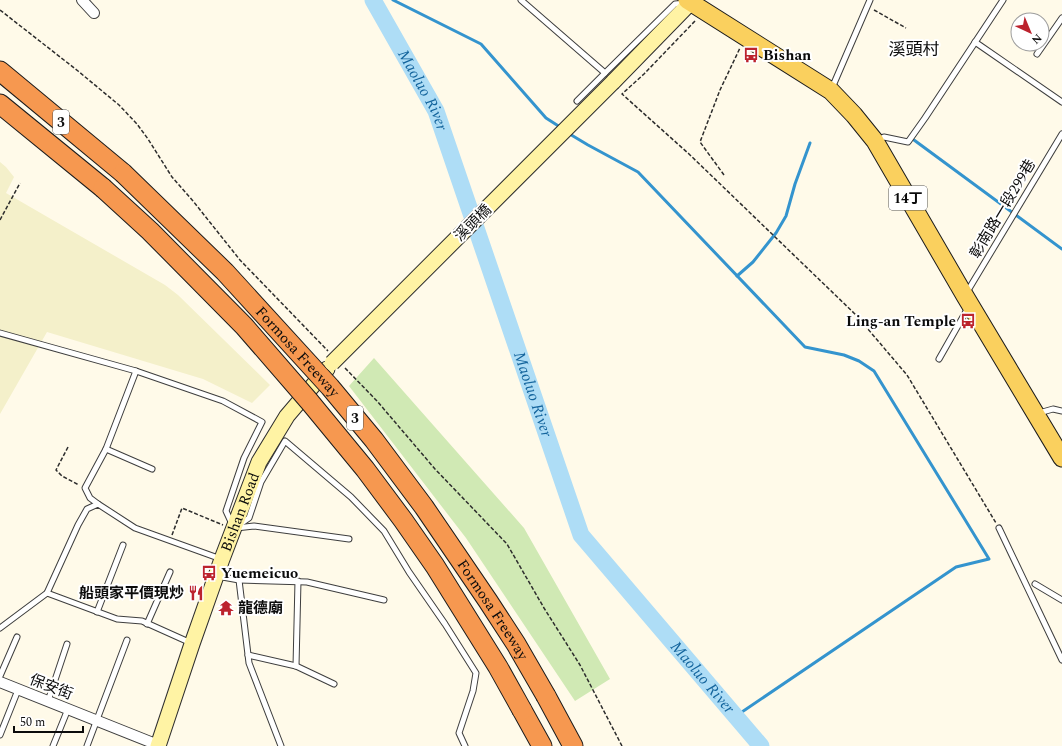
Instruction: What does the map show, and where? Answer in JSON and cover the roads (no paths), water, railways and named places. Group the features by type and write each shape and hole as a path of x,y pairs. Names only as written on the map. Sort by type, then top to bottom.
{"highway":[{"name":"Formosa Freeway","path":"0,71 123,173 225,272 330,387 374,440 424,507 488,601 516,644 573,746"},
{"name":"Formosa Freeway","path":"0,104 103,188 150,231 244,326 309,401 365,469 435,566 498,667 542,746"}],"main road":[{"name":"溪頭橋","path":"332,363 609,78 690,1"},
{"name":"14丁","path":"690,1 831,91 854,115 875,141 967,301 1062,458"},
{"name":"Bishan Road","path":"158,746 222,559 259,462 287,416 332,363"}],"street":[{"path":"82,0 94,13"},
{"name":"保安街","path":"0,682 158,746"}],"lane":[{"path":"521,0 609,78 577,101"},
{"path":"831,91 870,0"},
{"path":"875,141 884,137 908,142 1003,0"},
{"path":"1037,54 1062,18"},
{"path":"974,42 1062,102"},
{"name":"彰南路一段299巷","path":"939,359 967,301 1060,143 1062,134"},
{"path":"0,333 136,371 222,401 262,422 244,458 226,511 234,529"},
{"path":"136,371 106,448 85,488 90,498 135,528 222,559"},
{"path":"1036,414 1053,409 1062,412"},
{"path":"234,529 249,518 261,482 285,441 351,497 384,531 409,572 445,624 476,673 473,691 459,733 465,746"},
{"path":"106,448 152,469"},
{"path":"0,628 47,593 78,525 87,509 98,504"},
{"path":"234,529 254,526 349,539"},
{"path":"999,528 1062,660"},
{"path":"97,612 123,546"},
{"path":"147,624 170,572"},
{"path":"216,576 239,580 307,582 384,600"},
{"path":"239,580 249,662 281,746"},
{"path":"296,666 298,581"},
{"path":"1035,584 1062,600"},
{"path":"47,593 117,619 142,621 192,644"},
{"path":"0,676 17,637"},
{"path":"87,746 127,640"},
{"path":"48,701 67,644"},
{"path":"248,655 296,666 334,684"},
{"path":"0,735 18,690"},
{"path":"53,746 68,709"}],"waterway":[{"name":"Maoluo River","path":"373,0 436,111 581,535 761,746"},
{"path":"393,0 481,44 546,118 560,127"},
{"path":"568,133 638,172 805,347 844,355 859,361 874,371 989,559 956,567 736,716"},
{"path":"914,140 1062,249"},
{"path":"737,276 753,262 776,233 786,216 795,184 810,143"}],"place":[{"name":"Bishan","path":"751,55"},
{"name":"Ling-an Temple","path":"968,321"},
{"name":"Yuemeicuo","path":"209,573"},
{"name":"船頭家平價現炒","path":"196,593"},
{"name":"龍德廟","path":"226,608"}],"district":[{"name":"溪頭村","path":"914,50"}]}
